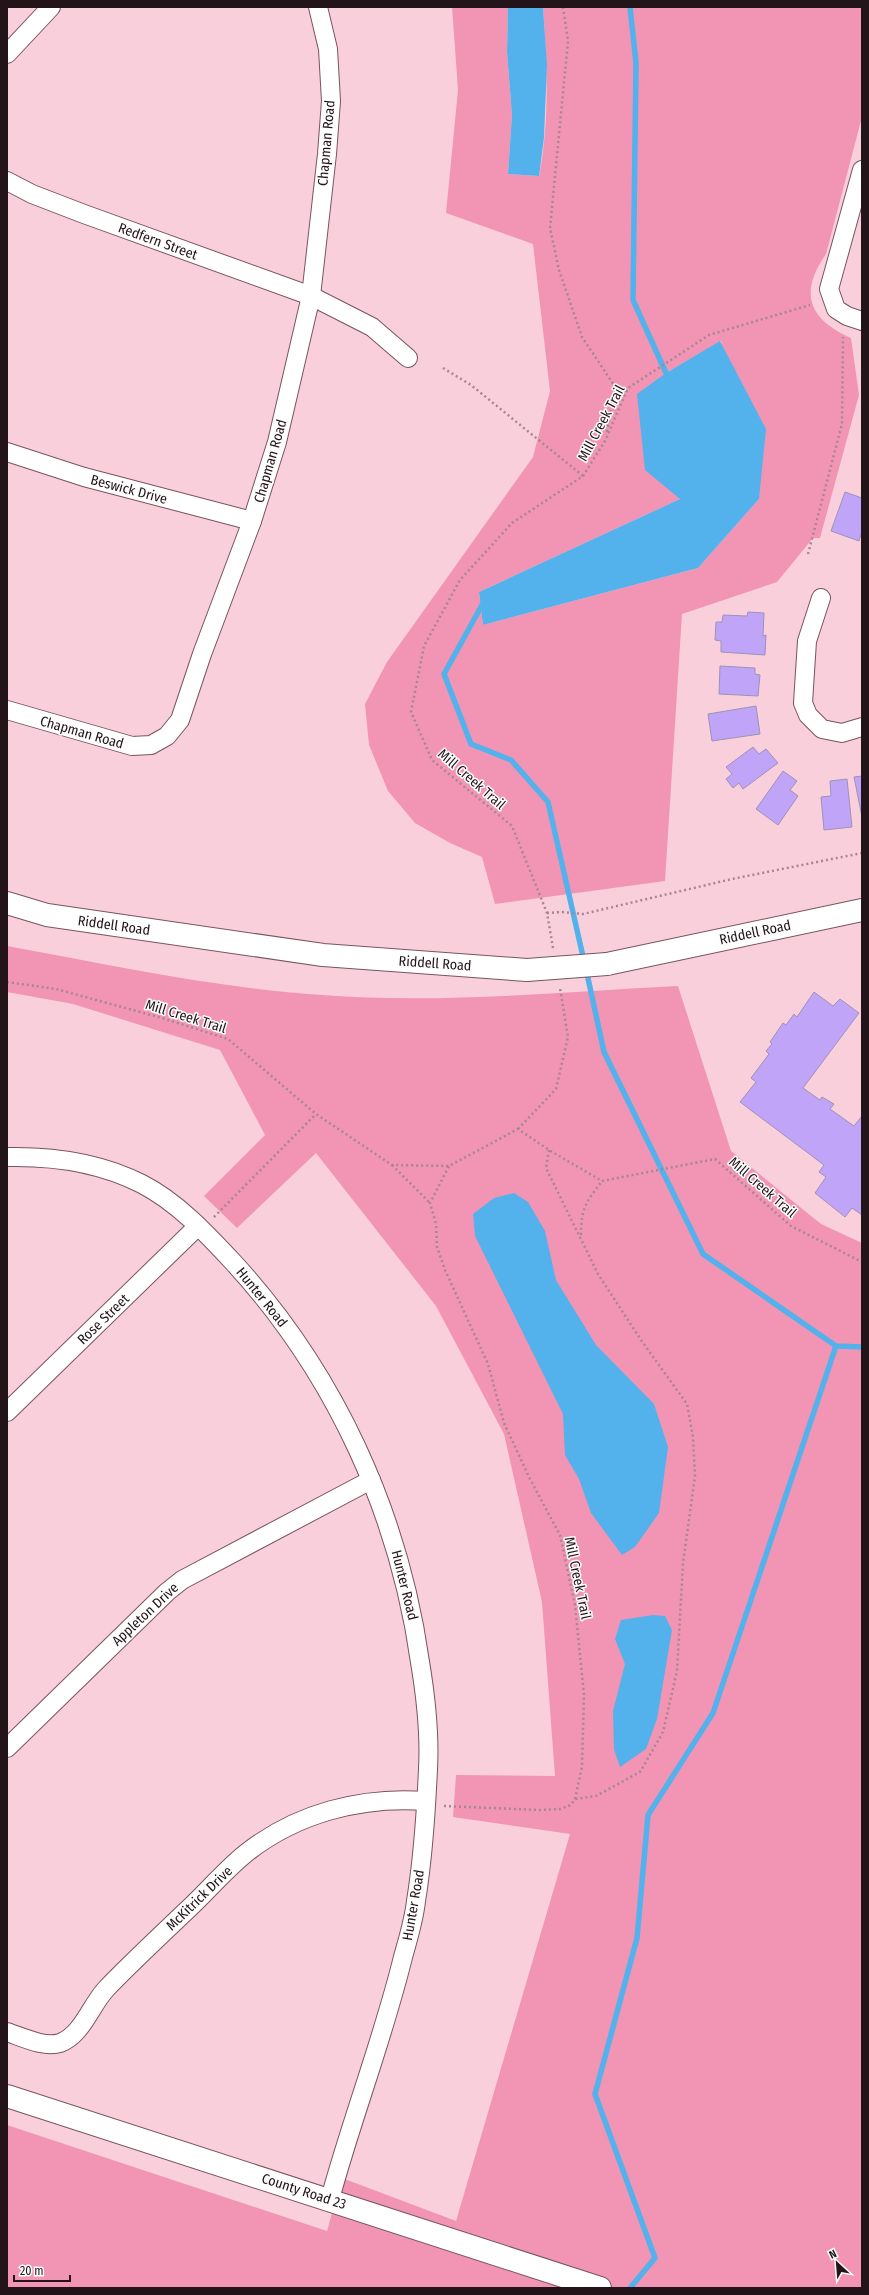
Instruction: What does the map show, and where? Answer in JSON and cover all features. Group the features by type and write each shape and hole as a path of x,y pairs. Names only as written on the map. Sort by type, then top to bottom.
{"main road":[{"name":"Riddell Road","path":"7,903 47,915 323,954 527,970 607,964 862,910"},
{"name":"County Road 23","path":"7,2096 330,2199 600,2288"}],"street":[{"path":"7,54 51,7"},
{"name":"Chapman Road","path":"7,710 132,746 151,745 168,736 180,720 202,654 252,521 277,442 311,296 331,101 328,49 318,7"},
{"path":"859,320 836,309 829,289 862,170"},
{"name":"Redfern Street","path":"7,181 32,194 84,214 311,296 372,327 408,358"},
{"name":"Beswick Drive","path":"7,452 84,477 252,521"},
{"path":"820,598 807,641 803,704 808,715 822,729 842,733 862,727"},
{"name":"Hunter Road","path":"7,1157 35,1156 64,1160 108,1170 142,1184 177,1207 206,1222 295,1339 337,1406 354,1438 371,1480 401,1564 415,1625 429,1722 426,1801 416,1904 396,1984 330,2199"},
{"name":"Rose Street","path":"7,1412 206,1222"},
{"name":"Appleton Drive","path":"7,1748 167,1592 182,1580 371,1480"},
{"name":"McKitrick Drive","path":"7,2032 42,2043 59,2043 72,2036 100,1995 136,1958 244,1854 267,1838 330,1810 356,1803 398,1799 426,1801"}],"path":[{"path":"563,7 568,41 550,228 559,270 582,337 616,388 605,441"},
{"name":"Mill Creek Trail","path":"553,952 547,913 512,826 432,760 411,712 424,646 460,580 512,523 583,476 605,441 628,388 709,336 810,305"},
{"path":"808,554 842,424 843,337"},
{"path":"443,368 471,385 583,476"},
{"path":"547,913 562,912 583,914 732,879 862,853"},
{"name":"Mill Creek Trail","path":"7,982 56,989 162,1018 228,1039 316,1114 392,1165 430,1203 436,1224 437,1247 444,1270 488,1364 504,1423 530,1480 560,1535 575,1605 584,1694 582,1768 575,1799"},
{"path":"392,1165 449,1166 518,1129 556,1089 568,1037 559,983"},
{"path":"206,1222 316,1114"},
{"path":"518,1129 549,1150 602,1181 591,1195 581,1215 581,1236"},
{"path":"444,1806 560,1810 571,1805 575,1799 596,1796 640,1772 663,1732 677,1671 683,1563 695,1476 693,1437 688,1404 641,1340 598,1274 581,1236 558,1195 546,1168 549,1150"},
{"name":"Mill Creek Trail","path":"602,1181 715,1158 791,1226 862,1262"},
{"path":"430,1203 449,1166"}],"shaded area":[{"path":"452,7 508,7 507,52 512,115 508,174 539,176 545,134 547,92 543,7 862,7 862,117 826,254 812,281 811,293 812,304 817,313 825,322 836,331 851,338 859,395 820,538 813,538 777,582 682,614 665,881 495,904 482,857 450,843 415,823 388,791 369,745 365,704 387,662 533,457 550,391 533,244 446,213 458,90","holes":["721,341 759,499 698,568 483,625 479,592 680,499 666,373"]},
{"path":"7,946 203,981 282,992 322,995 455,998 678,986 731,1151 821,1224 862,1243 862,2288 7,2288 7,2125 327,2231 342,2178 456,2221 570,1834 453,1817 456,1775 555,1776 542,1602 504,1434 436,1306 316,1153 237,1228 204,1196 265,1135 220,1050 73,1004 7,992"}],"water":[{"path":"508,7 543,7 547,65 544,138 539,176 508,174 512,115 507,52"},
{"path":"720,341 766,429 759,499 698,568 483,625 479,592 680,499 645,470 637,394 666,373"},
{"path":"514,1193 528,1202 545,1231 556,1280 596,1345 654,1404 668,1447 659,1513 635,1547 622,1555 591,1513 579,1479 565,1455 563,1414 475,1236 473,1214 494,1198"},
{"path":"653,1615 665,1616 672,1630 657,1719 646,1749 620,1767 614,1749 613,1711 625,1664 615,1639 621,1620"}],"building":[{"path":"845,492 862,498 862,531 859,541 831,531"},
{"path":"748,612 764,613 763,636 766,635 765,655 721,652 721,641 715,640 716,622 722,622 723,615 747,616"},
{"path":"720,666 755,668 755,674 760,675 758,696 719,694"},
{"path":"756,706 760,734 712,741 708,714"},
{"path":"753,747 759,754 766,749 778,763 743,789 739,783 733,788 726,779 732,774 726,767"},
{"path":"783,771 797,781 790,790 798,796 778,825 756,809"},
{"path":"862,776 862,817 854,777"},
{"path":"847,779 852,827 824,830 821,797 831,796 830,781"},
{"path":"814,992 833,1006 840,999 859,1013 803,1088 820,1100 822,1097 834,1104 830,1109 854,1126 862,1116 862,1215 852,1208 845,1217 815,1193 826,1177 819,1172 824,1165 740,1102 756,1082 751,1078 769,1054 766,1051 772,1044 770,1042 783,1023 786,1025 794,1014 797,1017"}],"waterway":[{"path":"630,7 636,63 633,300 666,373"},
{"path":"482,605 444,674 471,744 511,760 548,802 584,961"},
{"path":"586,969 604,1052 703,1254 836,1346 862,1347"},
{"path":"630,2288 655,2258 595,2094 637,1938 648,1815 713,1713 836,1346"}]}
